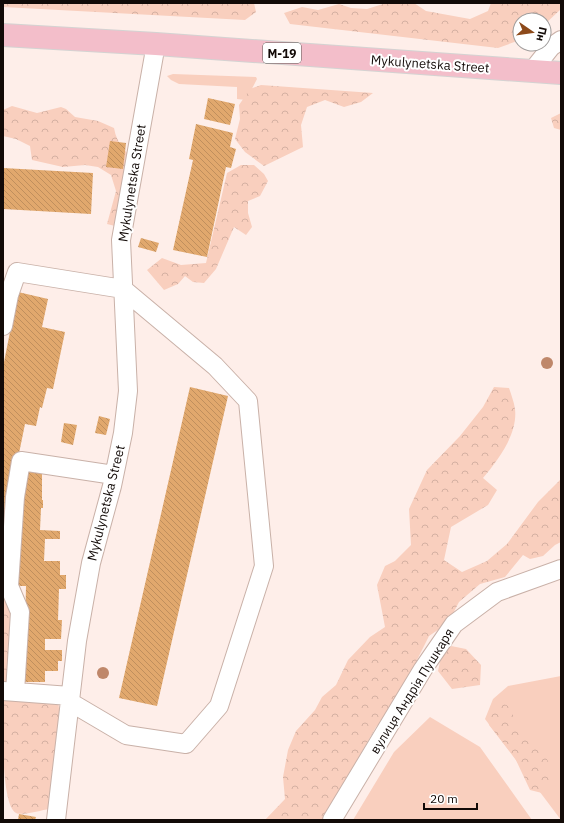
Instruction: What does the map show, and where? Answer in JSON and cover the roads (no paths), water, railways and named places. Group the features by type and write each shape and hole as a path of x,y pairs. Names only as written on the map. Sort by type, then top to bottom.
{"highway":[{"name":"Mykulynetska Street","path":"3,36 156,44 561,73"}],"street":[{"path":"532,71 551,47 561,40"},
{"name":"Mykulynetska Street","path":"56,820 77,642 91,563 114,475 128,391 121,240 156,44"},
{"path":"3,326 8,294 16,272 123,289 215,366 248,400 264,566 219,706 186,744 126,735 70,699 9,692 20,612 9,586 15,497 22,461 114,475"},
{"name":"вулиця Андрія Пушкаря","path":"332,820 423,669 454,624 497,592 561,569"}]}
